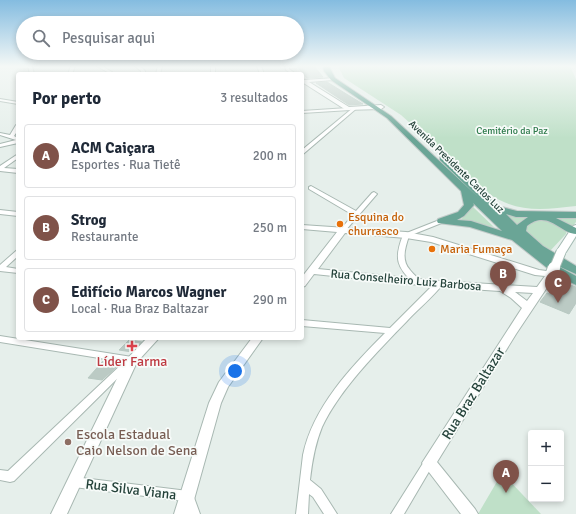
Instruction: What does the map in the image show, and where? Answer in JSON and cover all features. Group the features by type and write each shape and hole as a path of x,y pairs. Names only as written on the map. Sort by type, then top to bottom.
{"main road":[{"name":"Avenida Presidente Carlos Luz","path":"350,90 396,117 495,206 537,257 576,281"},
{"name":"Avenida Presidente Carlos Luz","path":"354,90 378,107 462,186 521,238 576,271"},
{"path":"442,221 460,214 469,205 468,196 462,186"},
{"path":"495,206 516,214 576,215"},
{"path":"442,221 477,225 521,238 522,225 532,219 542,218 568,225 575,232 568,247 547,280"}],"street":[{"path":"318,90 348,108"},
{"path":"0,100 16,103"},
{"path":"304,112 378,107"},
{"path":"304,151 355,108"},
{"path":"11,137 16,129"},
{"path":"0,134 16,139"},
{"path":"0,146 16,141"},
{"path":"0,169 16,157"},
{"path":"0,169 16,171"},
{"path":"311,188 356,214"},
{"path":"304,281 343,230 373,195"},
{"path":"0,212 16,214"},
{"path":"418,282 409,275 401,264 400,252 406,235 442,221"},
{"path":"304,227 406,235 433,240 538,273 547,280"},
{"path":"0,269 16,254"},
{"path":"0,269 16,271"},
{"name":"Rua Conselheiro Luiz Barbosa","path":"312,271 439,284 500,288 547,280"},
{"name":"Rua Braz Baltazar","path":"397,514 547,280"},
{"path":"302,514 310,447 320,421 347,381 439,284"},
{"name":"Rua Conselheiro Luiz Barbosa","path":"500,288 512,294 528,308"},
{"path":"304,323 393,331"},
{"path":"0,339 132,360"},
{"path":"5,476 152,340"},
{"path":"182,514 215,403 222,385 256,340"},
{"path":"58,514 132,360"},
{"path":"429,463 470,514"},
{"name":"Rua Silva Viana","path":"74,482 188,496"},
{"path":"305,483 317,494 331,514"},
{"path":"188,496 194,514"}],"green space":[{"name":"Cemitério da Paz","path":"362,90 576,90 576,206 541,209 519,207 498,199 488,193 401,115"},
{"path":"473,207 494,227 461,220 466,212"},
{"path":"506,215 576,217 576,222 573,226 555,219 535,217 523,220 516,225"},
{"path":"548,220 567,230 566,234 550,251 535,242 525,230 527,224"},
{"path":"502,473 541,514 478,514"}],"building":[{"path":"326,90 340,90 363,104 349,105"},
{"path":"560,281 576,287 576,303 569,314 540,302 547,293 551,294"},
{"name":"Líder Farma","path":"129,340 142,342 132,352 119,350"},
{"path":"104,360 121,363 102,380 88,378"}],"place":[{"name":"Esquina do churrasco","path":"340,224"},
{"name":"Maria Fumaça","path":"432,249"},
{"name":"Strog","path":"503,294"},
{"name":"Edifício Marcos Wagner","path":"558,303"},
{"name":"Líder Farma","path":"132,346"},
{"name":"Escola Estadual Caio Nelson de Sena","path":"68,442"},
{"name":"ACM Caiçara","path":"506,493"}]}
